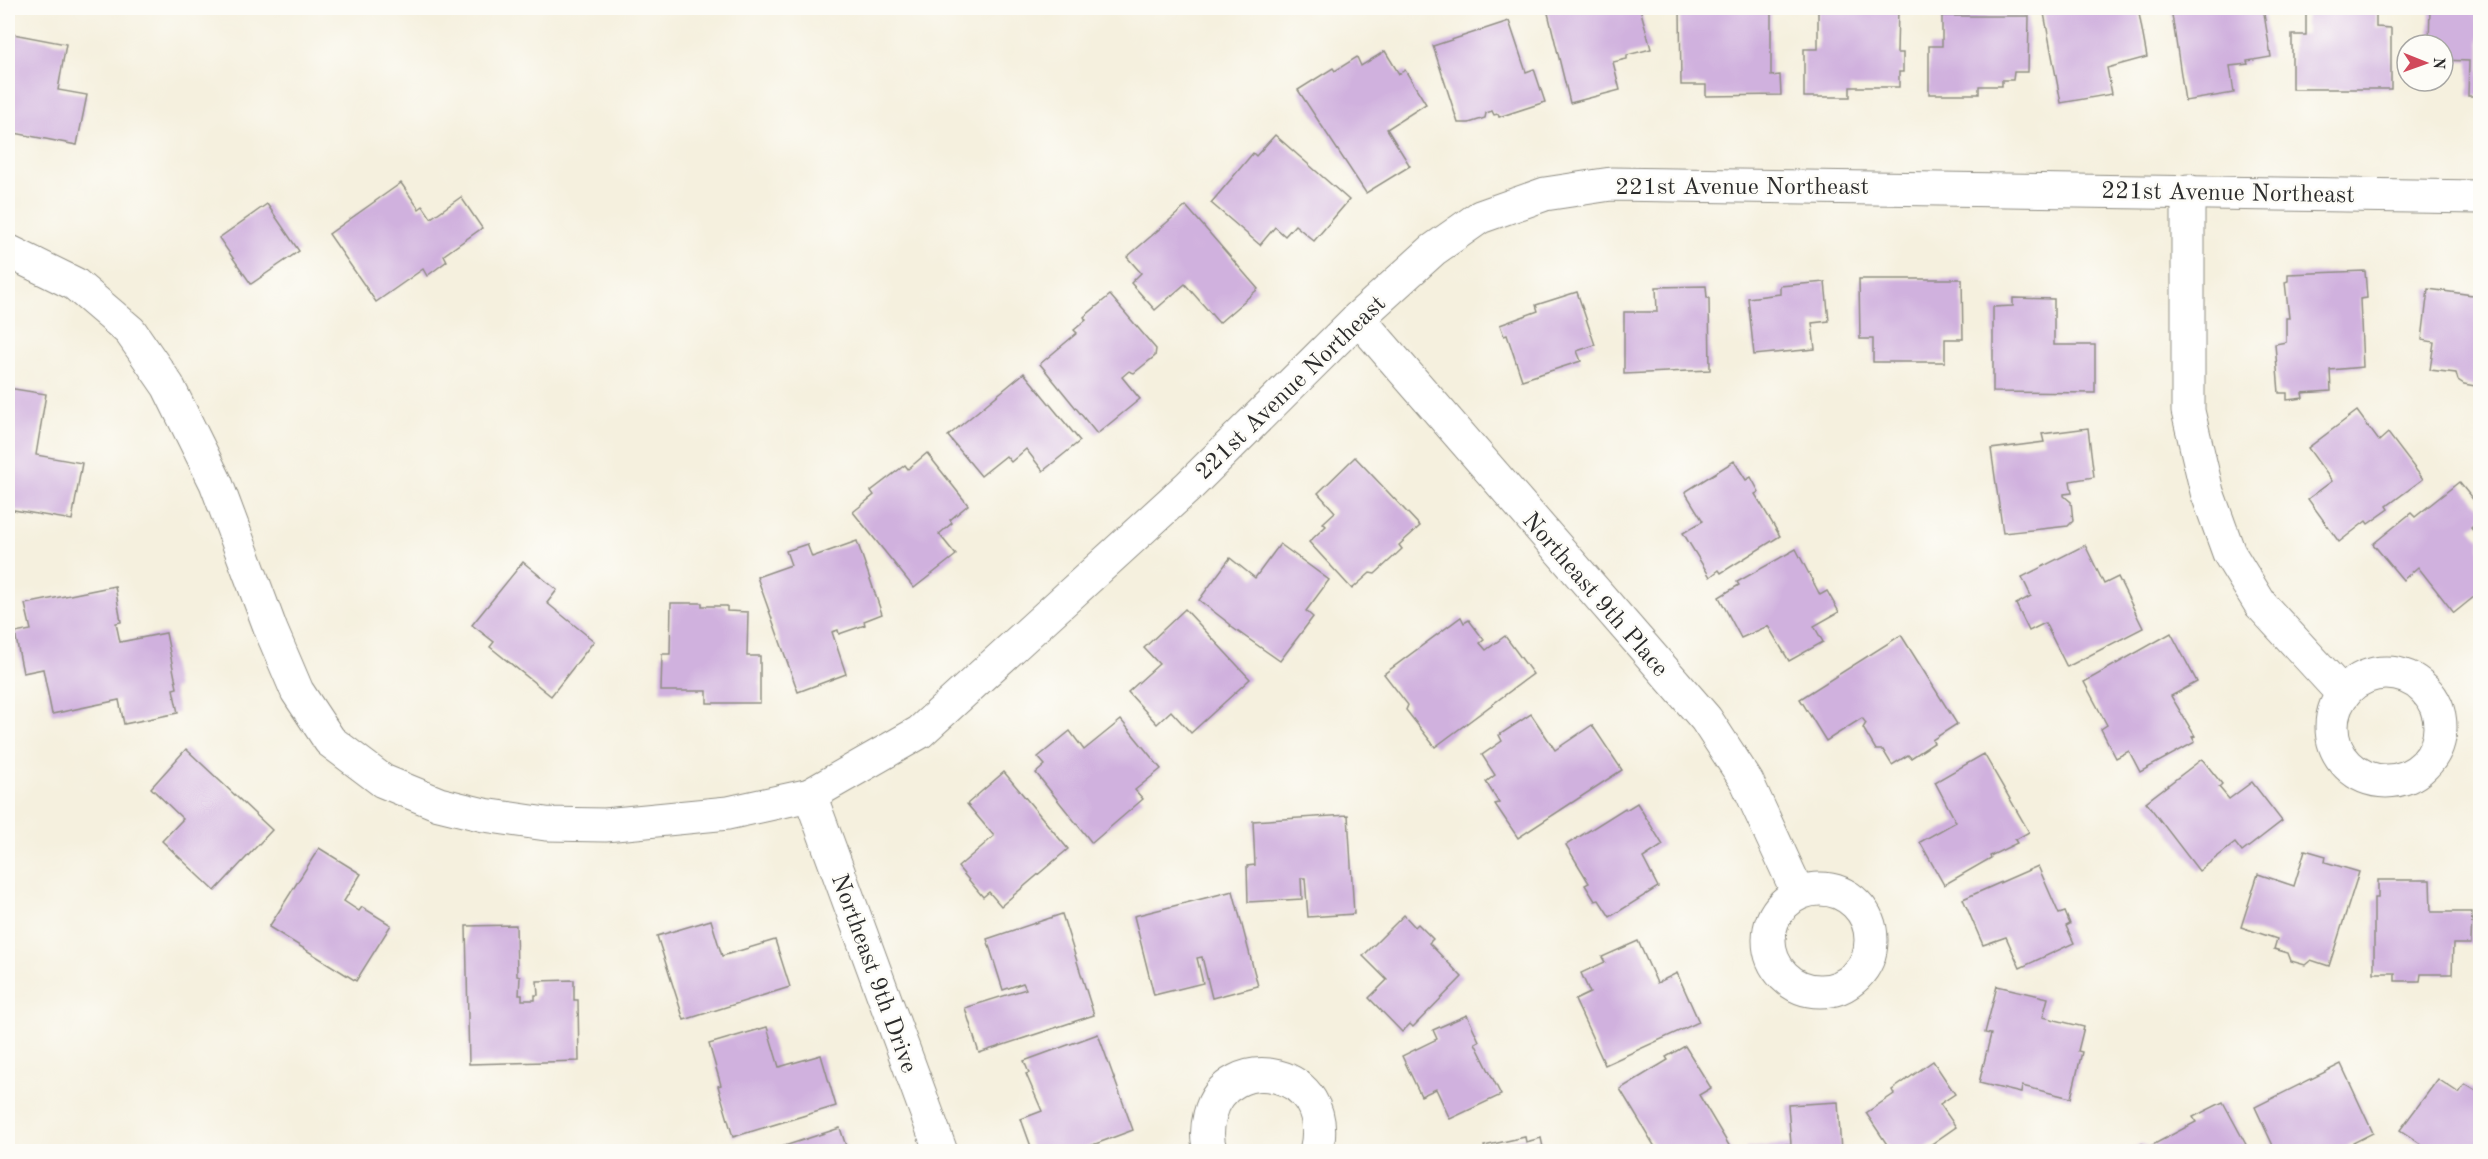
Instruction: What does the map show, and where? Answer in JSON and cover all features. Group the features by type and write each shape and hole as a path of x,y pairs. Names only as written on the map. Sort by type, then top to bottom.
{"street":[{"name":"221st Avenue Northeast","path":"8,251 75,284 130,331 168,386 216,483 271,630 297,691 330,741 383,781 439,804 484,815 546,824 605,825 728,813 810,795 920,732 1189,486 1358,318 1433,250 1480,217 1545,194 1611,184 2481,197"},
{"path":"2188,191 2188,411 2207,492 2229,553 2261,605 2343,694"},
{"name":"Northeast 9th Place","path":"1358,318 1706,719 1747,782 1798,893"},
{"name":"Northeast 9th Drive","path":"810,795 941,1152"},
{"path":"1211,1152 1206,1128 1211,1108 1222,1092 1238,1080 1257,1074 1277,1076 1295,1083 1309,1097 1318,1115 1320,1135 1316,1152"}],"building":[{"path":"1640,8 1651,49 1627,55 1627,59 1613,62 1620,90 1570,103 1547,9"},
{"path":"1680,8 1771,8 1771,76 1780,75 1781,95 1706,96 1706,85 1681,85"},
{"path":"1818,8 1898,8 1897,53 1903,53 1903,72 1899,72 1899,87 1850,87 1850,97 1804,97 1804,49 1818,49"},
{"path":"2043,8 2138,8 2147,57 2107,68 2112,94 2061,103"},
{"path":"2171,8 2263,8 2271,57 2247,61 2248,64 2230,66 2234,93 2185,101"},
{"path":"2306,8 2376,8 2376,27 2391,28 2391,89 2292,89 2292,35 2306,35"},
{"path":"2430,8 2480,8 2480,96 2468,96 2469,61 2455,60 2455,33 2429,33"},
{"path":"1942,16 2029,16 2028,72 2014,72 2013,80 2002,80 2002,86 1979,86 1979,94 1929,94 1929,46 1942,46"},
{"path":"1509,21 1526,72 1534,69 1545,102 1499,117 1492,111 1486,113 1485,118 1469,123 1458,123 1433,46"},
{"path":"8,33 66,44 58,90 87,95 77,145 9,132 13,109 8,109"},
{"path":"1385,51 1399,74 1405,70 1426,104 1387,129 1410,166 1366,193 1298,90 1333,68 1335,71 1357,57 1361,66"},
{"path":"1275,135 1349,200 1314,241 1295,225 1285,236 1275,227 1260,245 1211,203 1253,153 1256,156"},
{"path":"401,183 419,209 423,206 431,218 461,197 482,228 444,255 447,261 427,276 423,269 376,302 329,234"},
{"path":"267,204 299,251 251,284 219,238"},
{"path":"1186,206 1258,289 1219,323 1185,284 1155,310 1131,283 1141,273 1127,257"},
{"path":"2365,271 2367,298 2360,299 2363,367 2330,370 2331,391 2302,393 2303,398 2287,400 2287,393 2279,393 2275,344 2286,342 2286,318 2289,318 2285,282 2288,281 2288,274"},
{"path":"1859,279 1962,279 1963,339 1945,339 1945,362 1873,362 1873,339 1860,339"},
{"path":"1825,282 1829,321 1812,323 1815,349 1754,355 1748,298 1780,294 1780,286"},
{"path":"1706,286 1707,298 1709,298 1710,370 1624,374 1624,312 1657,312 1656,287"},
{"path":"2428,289 2480,296 2480,383 2475,386 2458,380 2456,373 2430,370 2434,342 2422,340"},
{"path":"1577,292 1595,345 1577,351 1581,361 1522,380 1507,335 1504,336 1500,325 1538,311 1536,305"},
{"path":"1110,295 1156,349 1155,356 1134,373 1129,371 1122,377 1140,399 1097,434 1040,364 1077,333 1074,330 1086,320 1084,317"},
{"path":"2013,298 2054,299 2054,345 2095,345 2095,393 1993,392 1993,307 2013,306"},
{"path":"1024,373 1080,441 1043,471 1026,449 1011,462 1006,456 981,476 948,436"},
{"path":"8,388 46,394 36,455 82,463 72,520 8,509"},
{"path":"2357,411 2379,441 2388,433 2423,479 2387,506 2389,509 2368,524 2366,521 2339,542 2308,499 2332,481 2308,448"},
{"path":"2088,428 2094,477 2070,481 2072,493 2064,494 2064,496 2071,502 2073,521 2068,526 2003,533 1991,449 2044,442 2042,434"},
{"path":"927,453 968,505 950,520 952,523 939,534 956,555 914,588 853,512 874,495 871,491 905,465 908,469"},
{"path":"1355,457 1420,526 1399,545 1402,549 1375,574 1370,573 1352,589 1309,542 1326,526 1323,523 1335,512 1318,493"},
{"path":"1734,461 1746,480 1751,477 1759,492 1755,494 1780,536 1721,573 1719,570 1710,577 1683,533 1703,521 1685,492"},
{"path":"2459,482 2480,508 2480,520 2471,528 2480,539 2480,592 2454,613 2418,567 2403,580 2373,544 2411,513 2415,517"},
{"path":"857,541 882,614 864,621 865,625 839,634 838,630 832,632 846,674 798,692 757,577 791,565 786,551 807,544 812,557"},
{"path":"1280,544 1329,580 1306,611 1313,617 1280,661 1230,626 1199,600 1230,558 1255,578"},
{"path":"2085,545 2104,584 2118,577 2143,628 2067,667 2045,623 2029,631 2016,604 2031,596 2022,577"},
{"path":"1796,549 1820,595 1827,591 1839,612 1814,626 1823,642 1789,661 1768,626 1741,638 1719,597 1739,585 1737,582"},
{"path":"523,562 557,590 547,603 594,641 551,696 490,647 494,642 472,625"},
{"path":"115,586 121,622 116,623 120,642 166,633 177,688 173,689 178,713 124,724 119,700 52,714 43,669 23,673 15,633 31,630 25,604"},
{"path":"671,603 702,603 702,606 727,606 727,611 748,612 747,656 760,656 760,703 707,703 707,691 661,691 662,654 670,654"},
{"path":"1185,609 1250,679 1191,733 1171,711 1157,724 1128,692 1159,664 1144,648"},
{"path":"1461,617 1464,623 1469,620 1484,640 1480,643 1486,650 1505,636 1533,674 1435,747 1406,710 1408,705 1384,674"},
{"path":"2171,633 2197,682 2171,696 2195,736 2192,737 2195,742 2140,772 2129,751 2116,758 2101,729 2107,725 2084,682"},
{"path":"1901,635 1957,724 1932,740 1934,743 1911,758 1908,755 1892,765 1883,750 1876,750 1863,728 1866,723 1862,718 1826,741 1800,699"},
{"path":"1531,714 1555,750 1592,725 1622,770 1518,838 1495,804 1499,803 1486,782 1495,775 1482,755 1502,741 1499,735"},
{"path":"1121,720 1161,769 1135,790 1143,799 1092,843 1036,773 1045,765 1038,757 1070,731 1084,750"},
{"path":"186,749 272,830 215,891 162,841 183,819 151,788"},
{"path":"1984,754 2029,832 2015,840 2017,843 1990,856 1991,858 1944,885 1920,842 1956,822 1935,782"},
{"path":"2202,759 2222,784 2219,787 2229,799 2252,782 2282,821 2242,852 2235,843 2199,871 2146,802"},
{"path":"1004,772 1068,849 1001,906 989,892 983,897 958,867 994,836 967,804"},
{"path":"1637,803 1663,845 1643,858 1658,887 1610,917 1599,900 1595,901 1585,885 1589,883 1566,845 1625,808 1626,810"},
{"path":"1348,815 1354,914 1308,917 1305,878 1301,878 1302,899 1248,902 1247,866 1255,865 1253,821"},
{"path":"319,848 361,874 344,901 359,911 362,907 391,925 356,981 269,927"},
{"path":"2305,850 2326,856 2325,862 2359,872 2329,966 2311,960 2305,965 2291,961 2288,953 2274,949 2277,939 2241,927 2258,874 2294,886"},
{"path":"2038,866 2059,914 2065,912 2070,924 2066,926 2074,943 2020,968 2006,937 1983,945 1963,899"},
{"path":"2378,880 2430,880 2431,912 2472,912 2471,944 2453,944 2452,974 2421,974 2420,981 2395,981 2395,973 2374,973 2374,898 2378,898"},
{"path":"1233,891 1258,986 1212,998 1202,957 1197,958 1203,983 1154,995 1134,916"},
{"path":"1062,914 1094,1015 979,1053 965,1008 1026,989 1023,983 1003,990 987,939"},
{"path":"1404,915 1415,927 1418,924 1433,939 1429,943 1462,977 1413,1027 1410,1024 1402,1032 1369,998 1387,980 1363,956"},
{"path":"711,920 722,956 775,940 790,987 684,1020 657,936"},
{"path":"516,925 517,976 520,977 519,995 522,995 522,1000 535,1000 535,995 538,995 537,981 574,980 574,1000 578,1000 579,1061 469,1064 466,926"},
{"path":"1638,941 1657,983 1677,973 1699,1022 1605,1065 1575,1000 1590,993 1581,973 1605,962 1602,957"},
{"path":"1997,986 2048,998 2043,1017 2084,1027 2078,1051 2082,1052 2071,1098 2022,1086 2021,1093 1979,1083 1991,1034 1985,1033"},
{"path":"1467,1015 1479,1041 1475,1043 1501,1095 1450,1119 1436,1089 1421,1096 1402,1056 1437,1039 1433,1030"},
{"path":"767,1027 779,1067 821,1055 836,1106 733,1137 709,1044"},
{"path":"1098,1034 1133,1130 1074,1152 1033,1152 1021,1119 1042,1111 1026,1074 1029,1073 1024,1061"},
{"path":"1685,1046 1711,1088 1699,1095 1733,1152 1658,1152 1620,1089 1668,1060 1666,1057"},
{"path":"1933,1061 1955,1094 1940,1104 1956,1127 1920,1152 1892,1152 1866,1113 1894,1094 1892,1090"},
{"path":"2341,1064 2373,1133 2347,1146 2350,1152 2276,1152 2255,1107"},
{"path":"2438,1079 2459,1093 2465,1084 2480,1093 2480,1152 2421,1152 2425,1147 2400,1130"},
{"path":"1838,1102 1841,1152 1746,1152 1746,1148 1791,1144 1788,1105"},
{"path":"2223,1102 2250,1152 2127,1152 2142,1144 2149,1147 2196,1122 2193,1117"},
{"path":"840,1128 848,1152 769,1152 769,1151"},
{"path":"1525,1137 1526,1142 1541,1138 1544,1152 1486,1152 1484,1146"}]}
